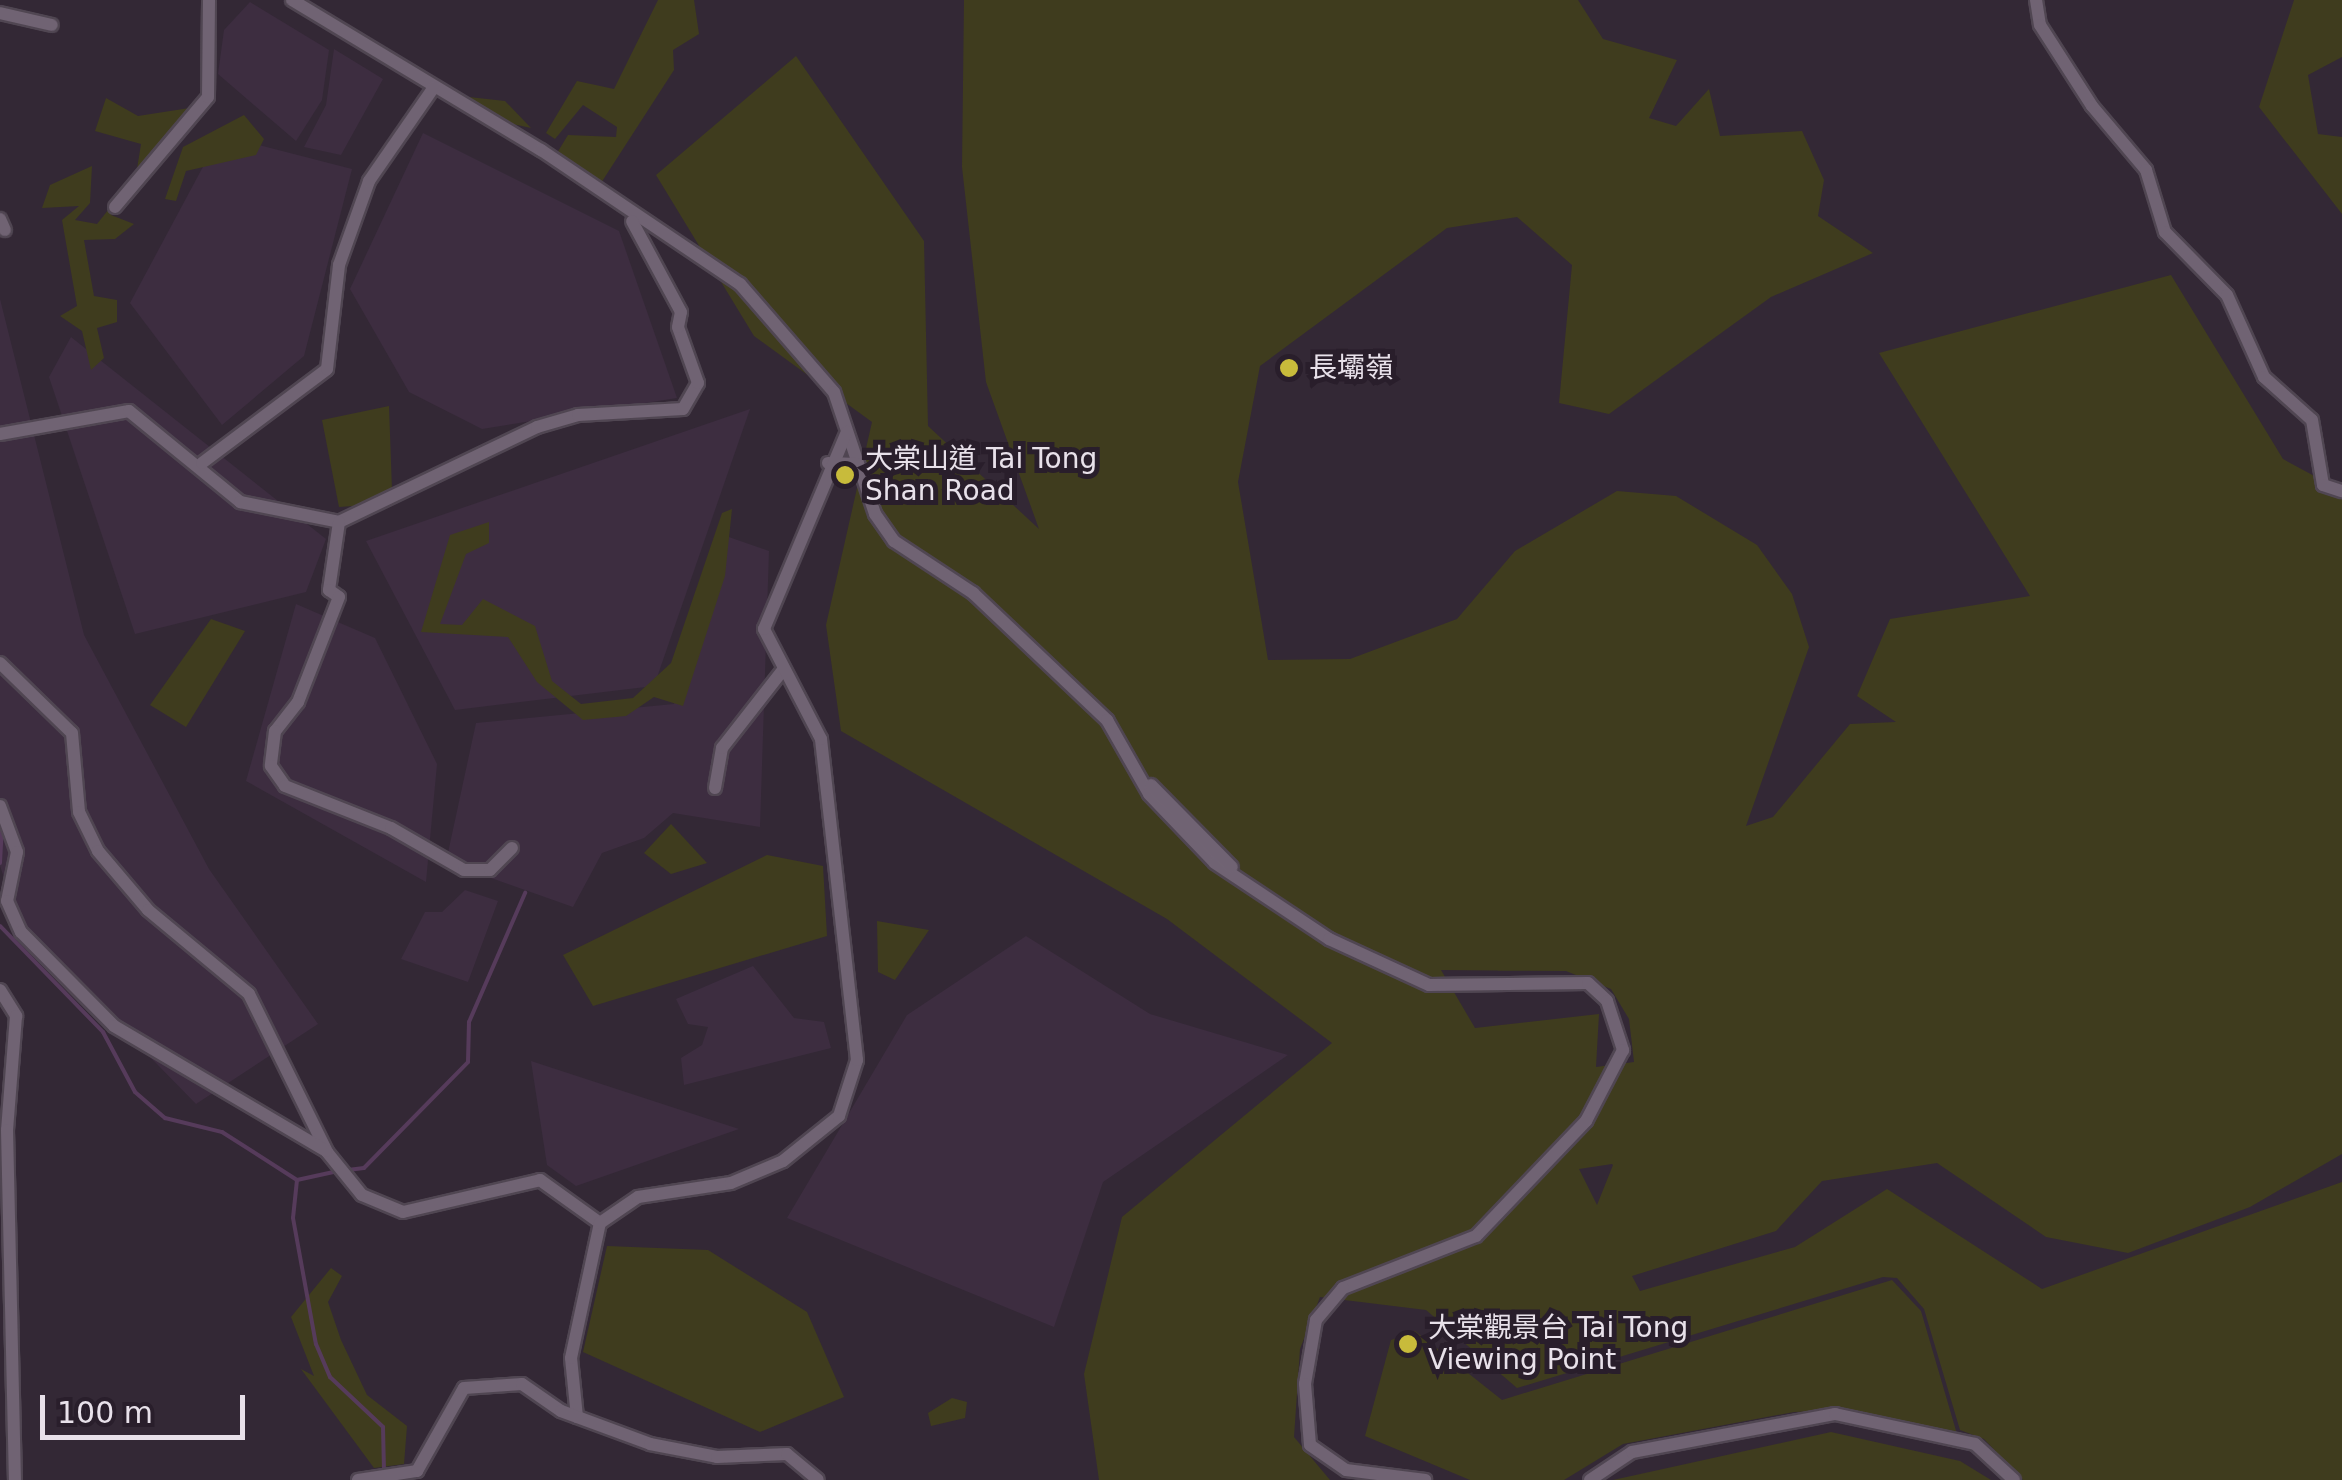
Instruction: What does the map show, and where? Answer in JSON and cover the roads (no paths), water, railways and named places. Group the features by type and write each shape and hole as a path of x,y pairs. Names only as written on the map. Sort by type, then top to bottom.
{"street":[{"path":"115,207 208,97 209,0"},
{"path":"292,0 740,284 788,331 834,392 858,464 894,540 973,593 1107,720 1136,770 1243,879 1329,939 1429,984 1588,983 1617,1018 1618,1072 1586,1122 1481,1232 1348,1285 1316,1320 1304,1398 1314,1450 1346,1470 1425,1480"},
{"path":"2036,0 2040,26 2092,106 2146,170 2165,232 2227,296 2264,377 2312,420 2323,484 2342,492"},
{"path":"0,14 52,25"},
{"path":"202,463 328,369 338,265 369,181 434,87"},
{"path":"0,434 130,411 202,463 240,502 339,522 537,428 578,415 683,409 694,400 682,312 628,214"},
{"path":"576,1417 570,1358 600,1223 638,1197 730,1183 783,1161 839,1116 857,1060 850,954 821,739 764,629 828,463 847,432"},
{"path":"828,463 858,464"},
{"path":"339,522 329,590 339,597 298,702 275,732 270,766 285,786 391,828 464,870 490,870 512,848"},
{"path":"0,662 72,732 80,812 98,851 148,910 218,960 269,1021 327,1152"},
{"path":"715,788 722,748 783,670"},
{"path":"0,806 17,852 7,901 21,932 114,1026 327,1152 386,1208 455,1205 482,1188 540,1180 600,1223"},
{"path":"0,990 16,1016 4,1129 14,1480"},
{"path":"358,1480 417,1471 464,1388 522,1384 576,1417 717,1457 787,1454 818,1480"},
{"path":"1590,1480 1632,1452 1835,1414 1975,1444 2014,1480"}],"waterway":[{"path":"0,863 2,828"},
{"path":"348,1170 364,1168 468,1062 469,1022 525,893"},
{"path":"0,926 103,1032 135,1092 165,1118 222,1132 297,1180 338,1171"},
{"path":"297,1180 293,1218 316,1344 330,1377 383,1427 384,1471"}],"place":[{"name":"長壩嶺","path":"1289,368"},
{"name":"大棠山道 Tai Tong Shan Road","path":"845,475"},
{"name":"大棠觀景台 Tai Tong Viewing Point","path":"1408,1344"}]}
